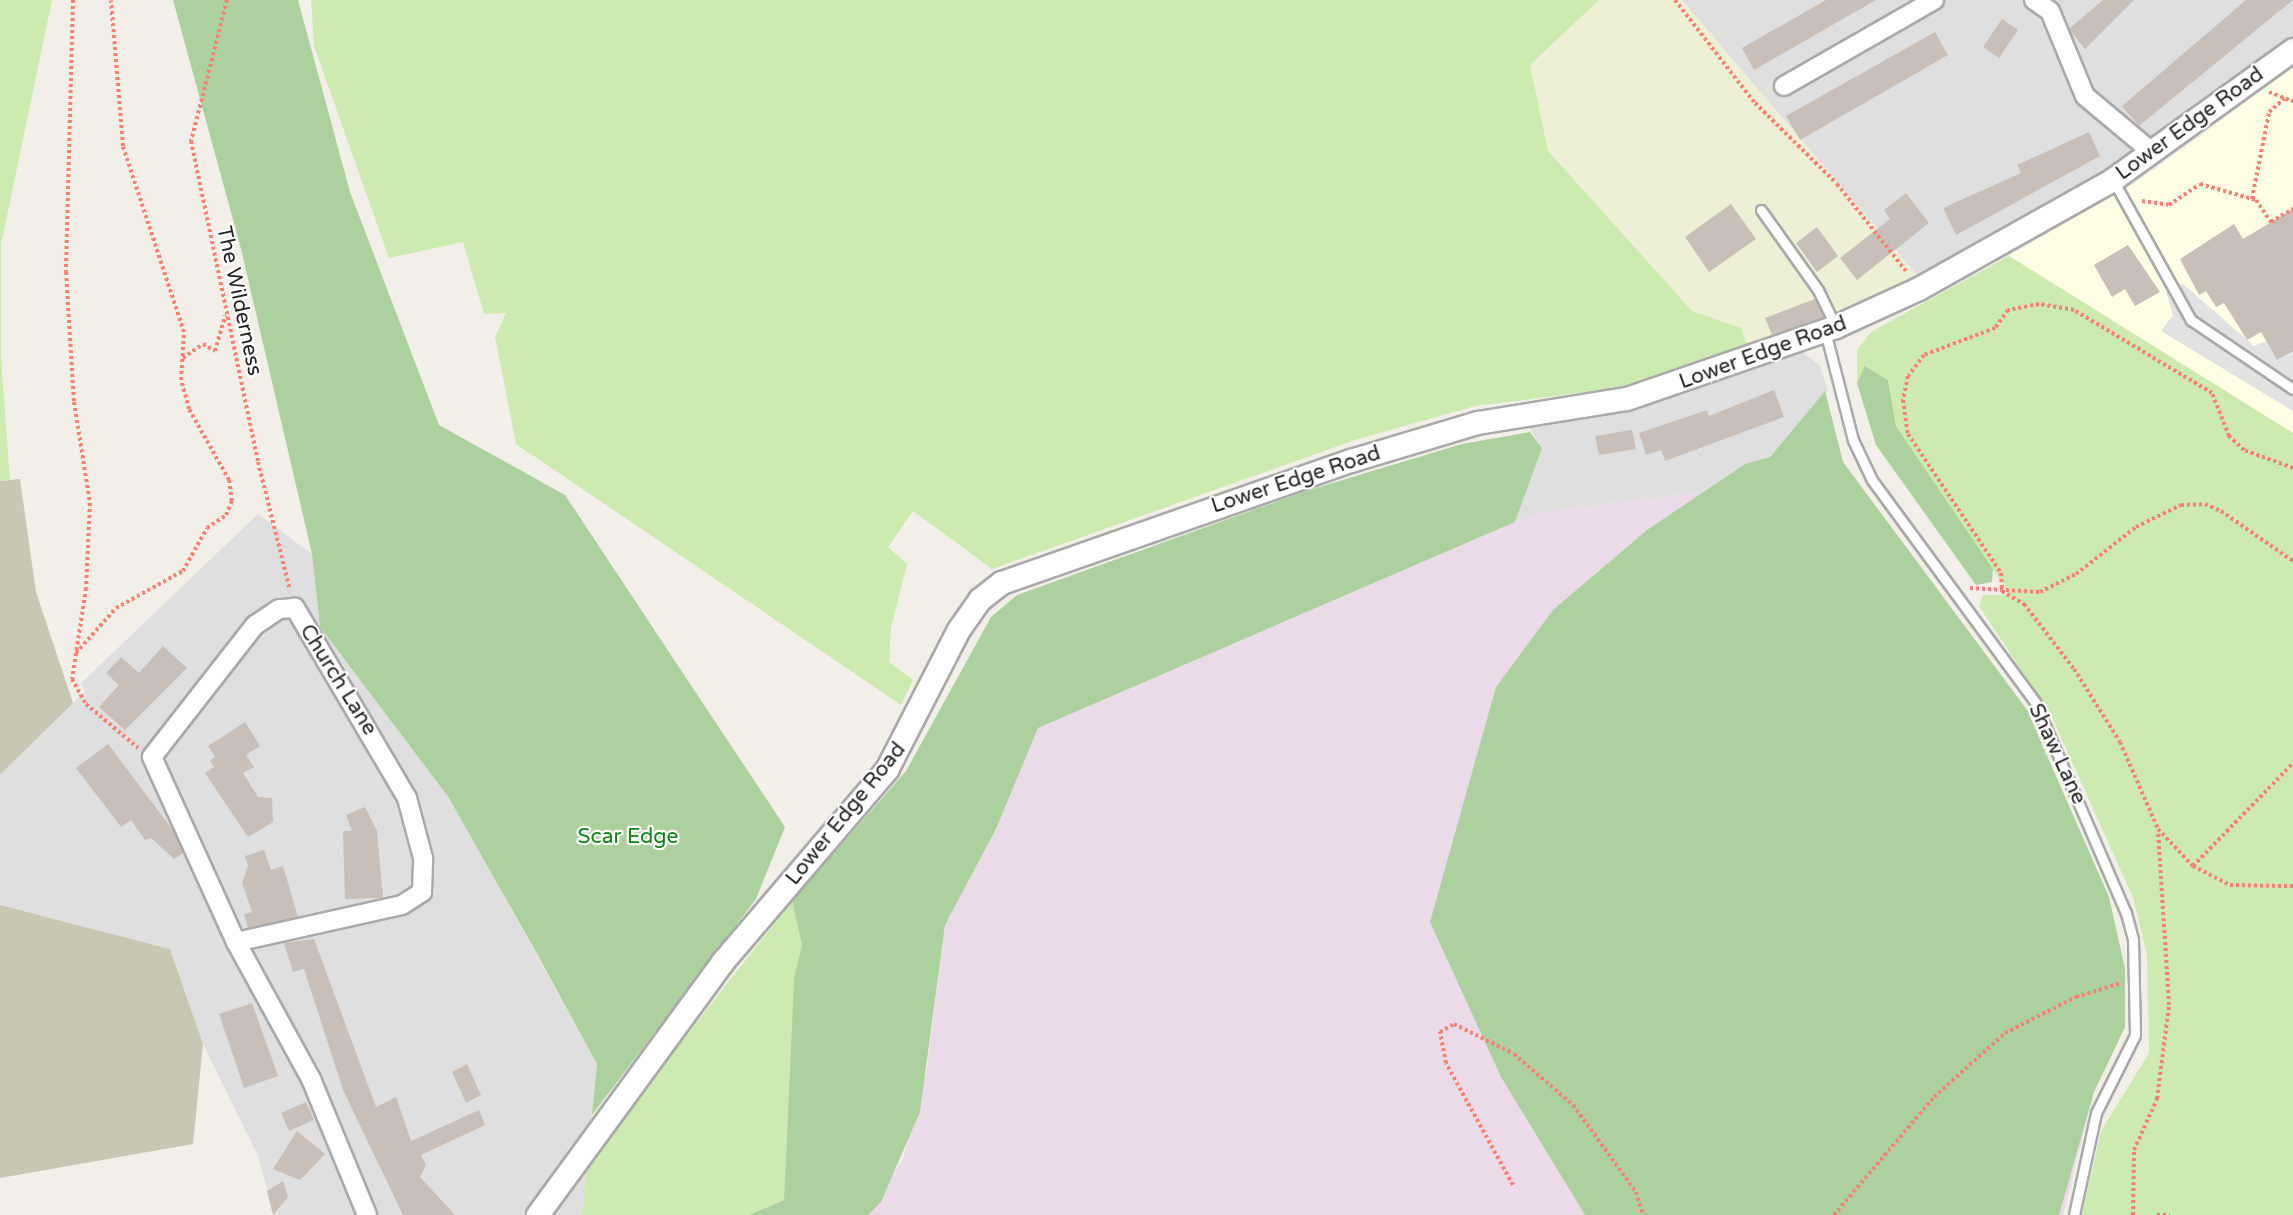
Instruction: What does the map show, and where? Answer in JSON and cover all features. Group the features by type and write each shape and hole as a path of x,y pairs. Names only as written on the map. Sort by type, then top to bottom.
{"street":[{"path":"1784,86 1934,0"},
{"path":"2034,0 2055,6 2085,96 2153,153"},
{"name":"Lower Edge Road","path":"538,1215 723,962 887,770 959,630 989,592 1127,536 1352,461 1478,423 1628,399 1831,329 2119,189 2153,153 2293,50"},
{"name":"Church Lane","path":"152,757 189,703 255,625 279,609 295,608 407,798 423,858 422,892 402,905 236,942"},
{"path":"152,757 236,942 311,1079 367,1215"}],"lane":[{"path":"2119,189 2191,320 2293,389"},
{"name":"Shaw Lane","path":"1761,210 1818,290 1831,329 1853,440 1868,470 2035,702 2126,913 2136,979 2135,1035 2096,1113 2074,1215"}],"path":[{"path":"73,0 66,272 74,402 90,502 86,588 72,679 86,704 152,757"},
{"path":"76,654 116,608 183,571 207,528 226,515 232,501 229,480 189,409 181,380 184,332 123,146 111,0"},
{"name":"The Wilderness","path":"226,0 191,141 226,311 295,608"},
{"path":"1675,0 1755,104 1837,184 1919,288"},
{"path":"2252,199 2269,112 2285,98"},
{"path":"2119,189 2169,205 2200,184 2252,199 2271,222 2293,208"},
{"path":"2002,591 2001,573 1908,434 1903,400 1908,376 1924,355 1995,328 2008,310 2039,304 2074,310 2212,393 2229,436 2244,450 2293,468"},
{"path":"183,358 203,344 216,350 226,311"},
{"path":"1952,588 2029,595 2056,586 2136,527 2181,505 2205,504 2221,512 2293,561"},
{"path":"2002,591 2024,604 2074,669 2120,742 2158,829 2193,866 2230,885 2293,886"},
{"path":"2193,866 2293,764"},
{"path":"2133,1215 2134,1150 2157,1099 2169,1005 2158,829"},
{"path":"1834,1215 1934,1098 2005,1033 2076,997 2136,979"},
{"path":"1513,1185 1446,1063 1440,1032 1454,1024 1514,1054 1573,1105 1636,1192 1643,1215"},
{"path":"2157,1215 2170,1215"}],"shaded area":[{"path":"1599,0 1682,0 1917,275 1826,319 1748,347 1741,328 1692,311 1548,152 1530,65"},
{"path":"1681,0 2293,0 2293,61 2084,187 1917,275"},
{"path":"2293,68 2293,433 2009,256 2140,180"},
{"path":"2183,284 2254,346 2266,341 2277,360 2293,351 2293,411 2161,331 2173,315 2166,292"},
{"path":"1800,350 1820,366 1828,390 1770,457 1745,464 1702,492 1546,512 1515,522 1542,448 1529,427 1627,410"},
{"path":"1825,391 1843,462 2027,710 2109,897 2125,969 2125,1027 2094,1092 2063,1215 867,1215 903,1159 927,1070 945,925 996,829 1038,728 1515,522 1546,512 1702,492 1745,464 1770,457"},
{"path":"20,479 36,592 73,703 0,775 0,481"},
{"path":"258,514 312,554 320,627 452,802 597,1064 582,1215 274,1215 258,1156 203,1044 170,949 0,905 0,775 85,691 81,683"},
{"path":"0,905 170,949 203,1044 193,1144 0,1178"}],"green space":[{"path":"0,0 52,0 1,245 1,357 10,480 0,481"},
{"name":"Scar Edge","path":"173,0 298,0 350,192 439,425 565,495 785,827 756,899 592,1115 597,1064 537,954 449,798 320,627 312,554 241,249"},
{"path":"311,0 1599,0 1530,65 1548,151 1692,311 1741,328 1748,347 1619,388 1475,406 1355,440 992,569 913,511 888,547 907,564 891,628 889,662 913,680 901,705 516,444 495,337 506,313 484,314 463,242 389,258 314,46"},
{"path":"2009,256 2293,433 2293,1215 2082,1215 2101,1131 2149,1053 2147,956 2134,900 2051,715 1979,606 1983,595 2010,595 1896,426 1888,380 1866,366 1857,383 1857,350 1871,332"},
{"path":"1865,366 1888,380 1896,426 1993,569 1992,582 1976,585 1876,445 1857,383"},
{"path":"1825,391 1843,462 2027,710 2109,897 2125,969 2125,1027 2094,1092 2059,1215 1585,1215 1501,1077 1430,922 1496,687 1553,610 1647,530 1745,464 1770,457"},
{"path":"1530,432 1542,448 1515,522 1038,728 996,829 945,925 920,1112 881,1202 868,1215 749,1215 784,1200 794,978 802,945 792,901 906,771 991,617 1017,595 1306,491 1462,444"},
{"path":"792,901 802,945 794,978 784,1200 749,1215 582,1215 587,1162"}],"building":[{"path":"1826,0 1876,0 1754,70 1742,48"},
{"path":"2103,0 2134,0 2085,49 2069,29"},
{"path":"2246,0 2293,0 2139,126 2122,106"},
{"path":"2002,19 2018,30 1999,58 1983,47"},
{"path":"1935,32 1948,55 1800,140 1786,116"},
{"path":"2089,132 2100,156 1956,235 1943,208 2021,173 2017,165"},
{"path":"1906,193 1929,223 1857,280 1840,258 1890,219 1884,210"},
{"path":"1731,204 1756,239 1709,272 1685,237"},
{"path":"2293,209 2293,351 2277,360 2261,332 2247,340 2224,303 2216,307 2206,291 2199,295 2180,259 2234,224 2243,239"},
{"path":"1817,227 1838,256 1817,272 1796,243"},
{"path":"2128,245 2160,292 2135,306 2125,289 2112,297 2094,265"},
{"path":"1815,299 1824,317 1772,335 1765,318"},
{"path":"1774,390 1784,417 1665,461 1661,450 1646,455 1639,433 1707,410 1709,416"},
{"path":"1632,430 1636,449 1599,455 1595,436"},
{"path":"163,646 187,668 125,730 99,707 119,685 106,673 121,657 139,673"},
{"path":"245,722 260,746 246,755 254,767 243,773 258,797 272,798 273,822 248,837 205,773 214,767 210,760 215,757 208,746"},
{"path":"108,744 172,829 183,853 174,859 151,838 145,840 131,820 121,827 76,768"},
{"path":"365,807 377,831 383,898 345,899 343,831 352,831 346,815"},
{"path":"264,850 271,870 283,866 298,917 248,928 244,914 252,912 242,883 248,866 245,856"},
{"path":"314,939 376,1107 396,1097 411,1141 479,1110 485,1125 421,1155 426,1165 420,1177 455,1215 403,1215 343,1090 304,969 293,972 284,943"},
{"path":"252,1003 278,1076 244,1088 219,1014"},
{"path":"467,1064 481,1095 466,1103 452,1072"},
{"path":"306,1102 314,1120 289,1131 281,1113"},
{"path":"297,1131 325,1154 300,1180 273,1169"},
{"path":"283,1181 288,1197 273,1215 267,1191"}]}
